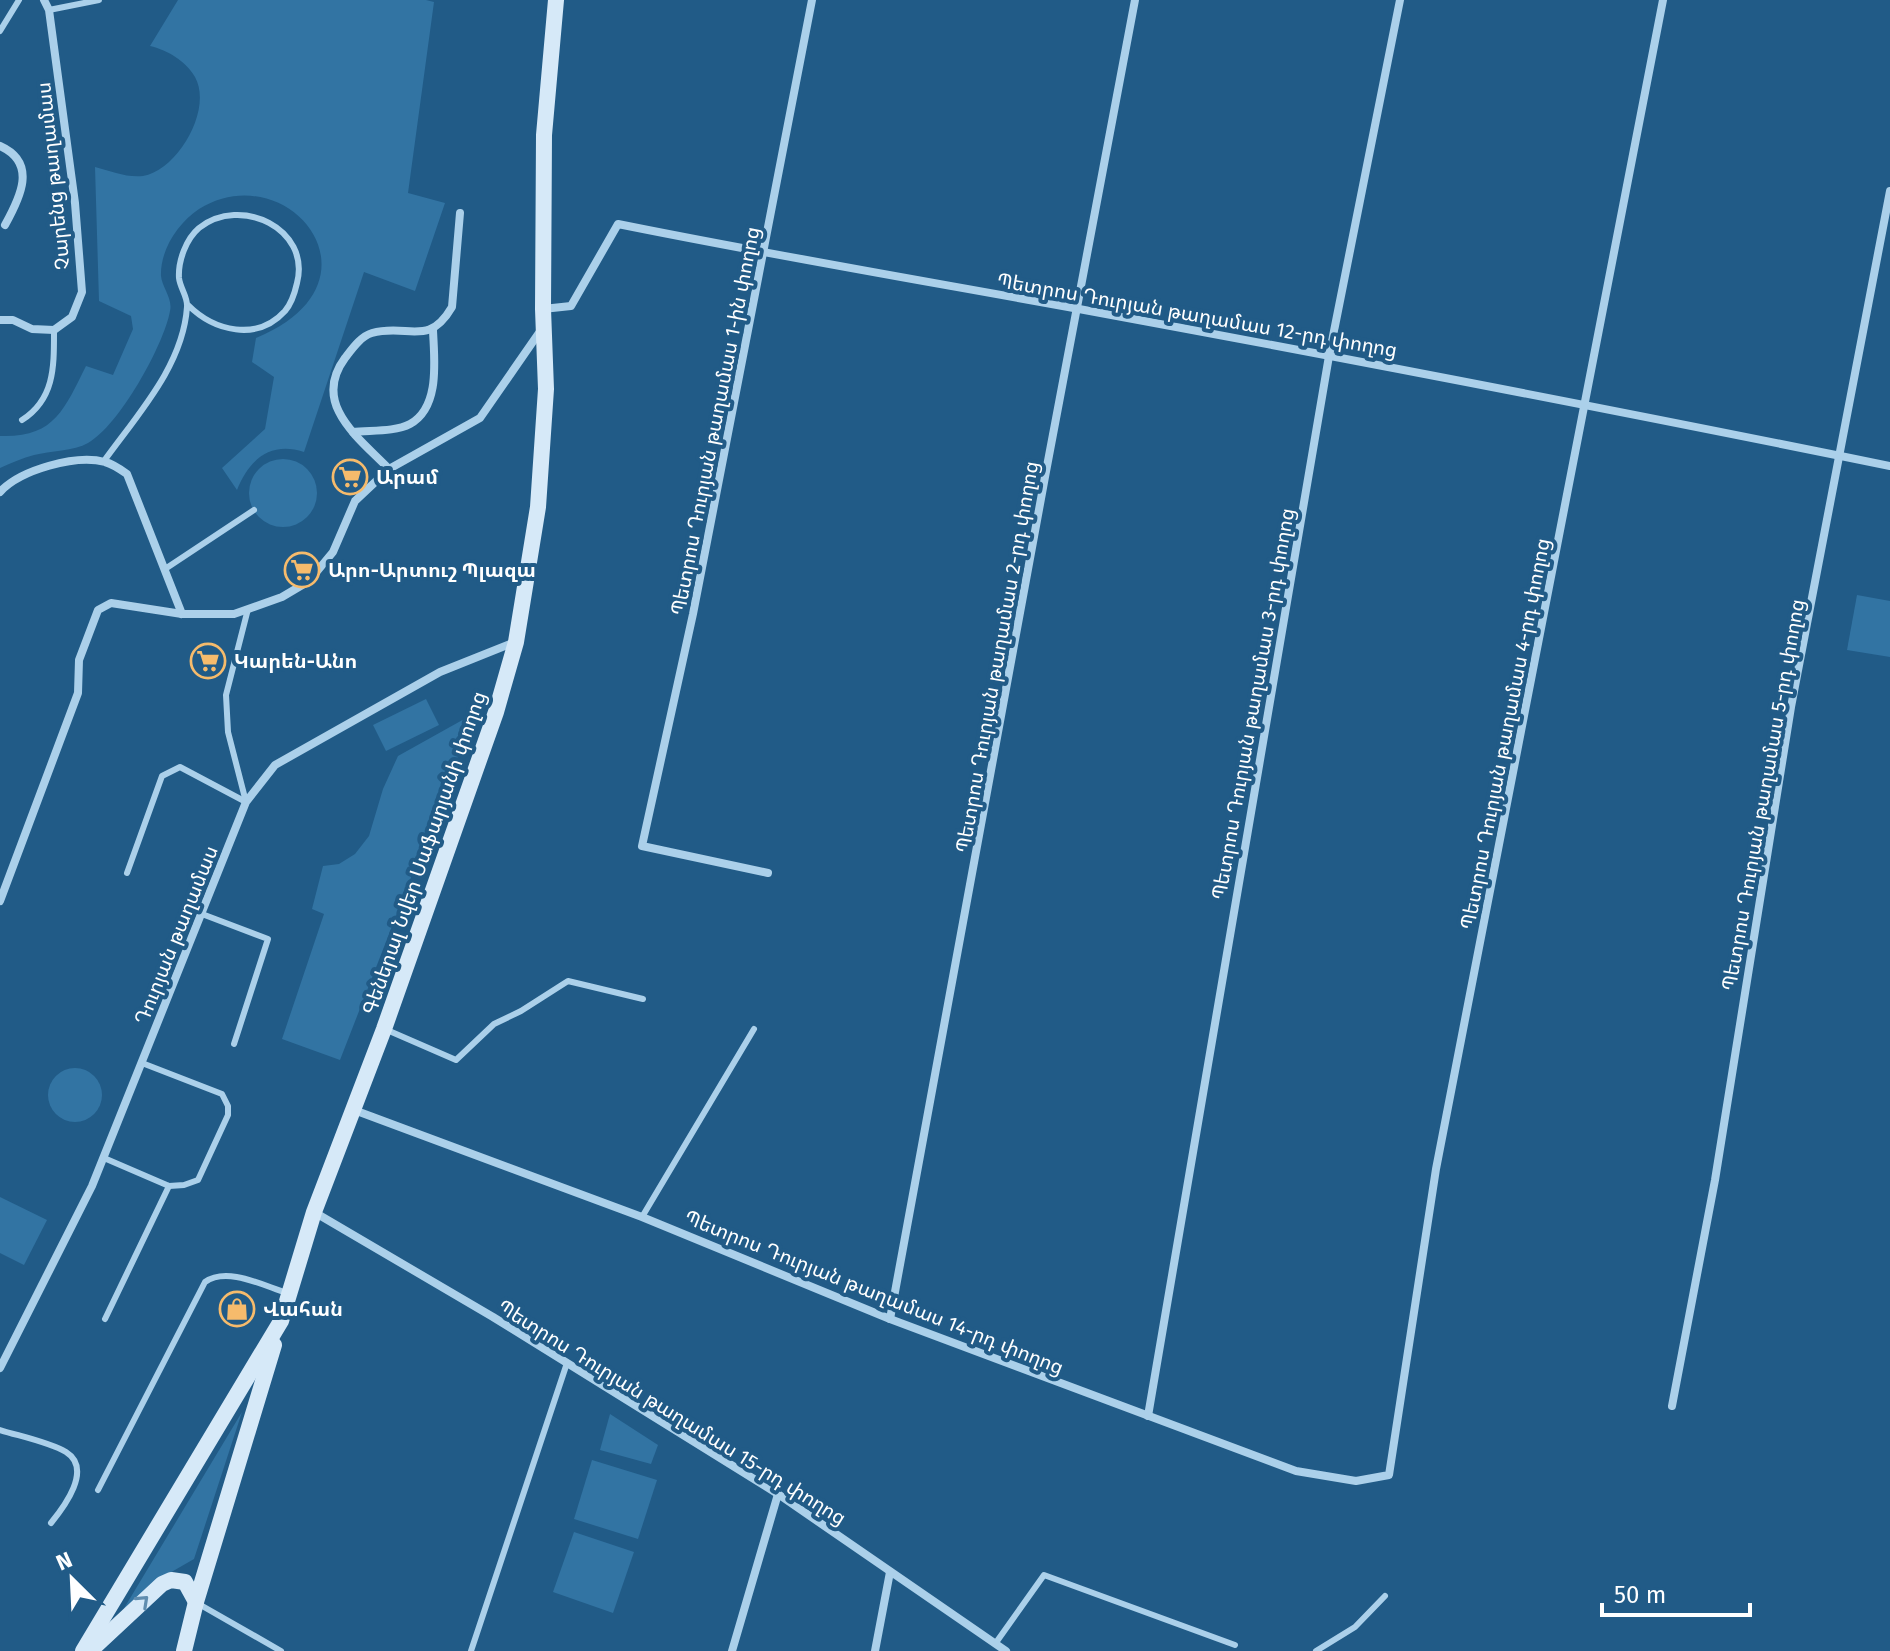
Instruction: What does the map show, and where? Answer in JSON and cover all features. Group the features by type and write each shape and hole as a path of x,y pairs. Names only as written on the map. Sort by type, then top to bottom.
{"main road":[{"name":"Գեներալ Նվեր Սաֆարյանի փողոց","path":"83,1651 281,1321 314,1212 384,1029 496,712 516,642 538,507 546,389 544,135 556,0"},
{"path":"184,1651 281,1321"},
{"path":"90,1651 162,1584 171,1580 185,1582 196,1602"}],"street":[{"name":"Չարենց թաղամաս","path":"44,0 49,10 75,203 82,292 72,317 54,330"},
{"name":"Պետրոս Դուրյան թաղամաս 1-ին փողոց","path":"768,873 642,846 693,614 812,0"},
{"name":"Պետրոս Դուրյան թաղամաս 2-րդ փողոց","path":"890,1319 1012,667 1075,308 1135,0"},
{"name":"Պետրոս Դուրյան թաղամաս 3-րդ փողոց","path":"1148,1416 1329,356 1400,0"},
{"name":"Պետրոս Դուրյան թաղամաս 4-րդ փողոց","path":"1389,1475 1436,1169 1663,0"},
{"path":"0,146 12,151 22,167 23,187 5,225"},
{"name":"Պետրոս Դուրյան թաղամաս 5-րդ փողոց","path":"1672,1406 1715,1180 1791,707 1890,191"},
{"path":"389,469 339,417 332,387 343,360 363,337 373,333 425,333 445,320 452,307 460,213"},
{"name":"Պետրոս Դուրյան թաղամաս 12-րդ փողոց","path":"544,318 571,306 618,224 764,254 1075,308 1585,403 1890,466"},
{"path":"0,901 78,693 79,660 98,610 111,603 182,614 234,614 282,597 309,581 333,552 355,501 389,469 480,418 544,318"},
{"path":"0,320 13,320 32,329 54,330"},
{"path":"353,432 411,424 422,412 435,384 433,330"},
{"path":"0,492 24,475 60,463 104,461 127,474 182,614"},
{"name":"Դուրյան թաղամաս","path":"0,1368 92,1186 246,802 275,765 440,672 516,642"},
{"name":"Պետրոս Դուրյան թաղամաս 14-րդ փողոց","path":"353,1110 642,1217 890,1319 1296,1471 1356,1481 1389,1475"},
{"name":"Պետրոս Դուրյան թաղամաս 15-րդ փողոց","path":"314,1212 778,1494 1006,1651"},
{"path":"732,1651 778,1494"},
{"path":"875,1651 890,1572"}],"lane":[{"path":"0,31 19,0"},
{"path":"49,10 99,0"},
{"path":"104,461 174,361 188,305 179,278 181,260 187,244 200,228 221,218 240,216 266,219 284,232 297,252 300,273 295,292 286,310 269,324 246,331 220,328 202,319 188,305"},
{"path":"22,420 37,410 51,379 54,330"},
{"path":"165,569 254,510"},
{"path":"246,802 228,732 226,695 248,609"},
{"path":"127,873 162,776 170,770 180,767 246,802"},
{"path":"202,914 268,939 234,1044"},
{"path":"384,1029 456,1060 494,1024 568,981 643,999"},
{"path":"642,1217 754,1029"},
{"path":"104,1158 169,1186 184,1185 198,1180 228,1115 228,1106 222,1094 142,1063"},
{"path":"105,1319 169,1186"},
{"path":"98,1490 205,1282 216,1275 229,1275 290,1294"},
{"path":"471,1651 567,1363"},
{"path":"0,1430 67,1453 75,1464 77,1478 65,1506 51,1523"},
{"path":"995,1644 1044,1575 1235,1645"},
{"path":"1316,1651 1355,1627 1385,1596"},
{"path":"196,1602 281,1651"}],"shaded area":[{"path":"178,0 434,2 408,193 445,203 415,291 364,272 304,452 281,449 262,456 248,470 237,490 222,468 265,429 274,377 252,362 256,338 296,314 317,286 321,258 312,232 292,211 265,198 233,196 199,209 177,229 167,247 161,266 171,307 166,326 150,363 113,420 82,446 34,455 0,468 0,436 33,432 55,418 71,396 86,366 113,375 133,329 131,316 99,301 95,167 143,176 168,162 189,136 199,105 195,77 176,57 150,46"},
{"path":"283,459 307,469 317,493 307,517 283,527 259,517 249,493 259,469"},
{"path":"1857,595 1890,601 1890,657 1847,650"},
{"path":"426,699 439,725 386,751 373,725"},
{"path":"475,713 340,1060 282,1039 324,914 312,909 323,866 339,864 355,854 369,836 383,789 398,756"},
{"path":"75,1068 94,1076 102,1095 94,1114 75,1122 56,1114 48,1095 56,1076"},
{"path":"0,1197 47,1220 24,1265 0,1253"},
{"path":"242,1412 194,1559 154,1582 123,1610"},
{"path":"610,1414 658,1445 651,1464 600,1450"},
{"path":"592,1460 657,1480 638,1539 574,1519"},
{"path":"574,1532 634,1552 613,1613 553,1592"}],"place":[{"name":"Արամ","path":"350,477"},
{"name":"Արո-Արտուշ Պլազա","path":"302,570"},
{"name":"Կարեն-Անո","path":"208,661"},
{"name":"Վահան","path":"237,1309"}]}
